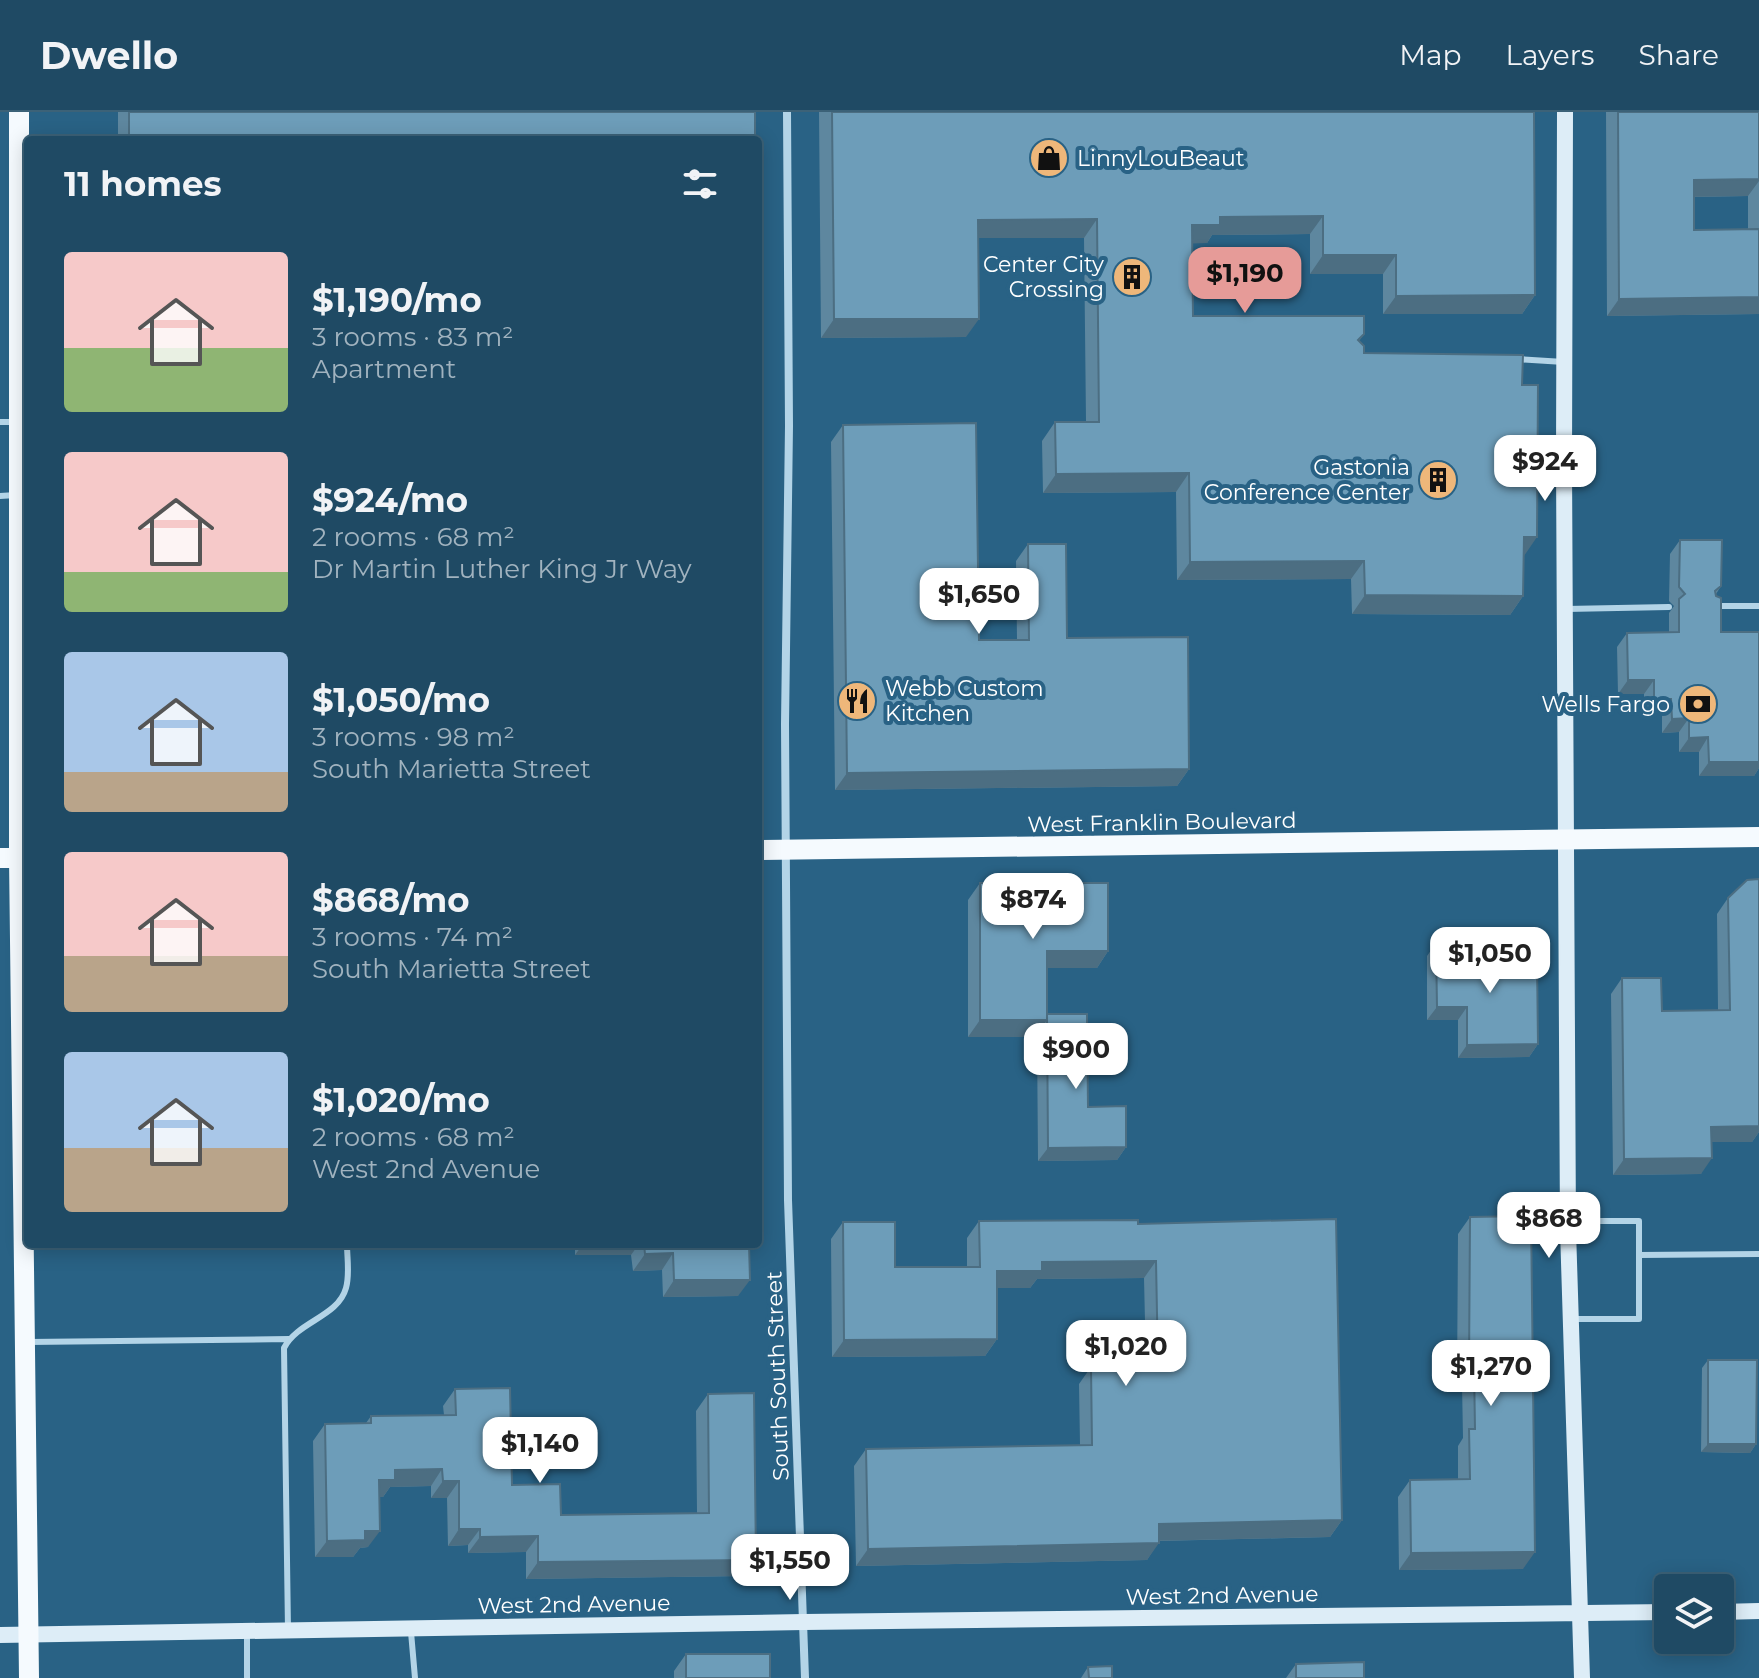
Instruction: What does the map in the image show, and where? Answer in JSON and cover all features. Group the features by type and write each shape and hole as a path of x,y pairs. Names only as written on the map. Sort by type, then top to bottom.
{"main road":[{"path":"19,112 9,496 29,1678"},
{"name":"West Franklin Boulevard","path":"762,850 1759,837"}],"street":[{"name":"South South Street","path":"787,112 789,426 785,724 788,1200 805,1678"},
{"path":"1565,112 1568,1221 1582,1678"},
{"path":"1734,1612 1759,1611"},
{"name":"West 2nd Avenue","path":"0,1635 1654,1612"}],"lane":[{"path":"1502,359 1564,362"},
{"path":"1711,606 1759,606"},
{"path":"1566,609 1669,607"},
{"path":"1568,1221 1639,1221 1639,1319 1571,1319"},
{"path":"288,1630 283,1359 289,1339 299,1329 335,1307 343,1296 347,1286 347,1248"},
{"path":"1639,1255 1759,1254"},
{"path":"24,1342 289,1339"},
{"path":"411,1628 415,1678"},
{"path":"247,1631 247,1678"}],"building":[{"path":"129,112 755,112 755,136 129,136"},
{"path":"832,112 1534,112 1535,295 1396,296 1396,255 1323,255 1323,216 1220,217 1220,225 1192,225 1193,316 1364,316 1364,334 1358,340 1364,346 1364,353 1523,355 1522,385 1538,385 1537,537 1524,537 1523,596 1365,595 1364,561 1190,562 1189,473 1056,474 1055,422 1099,422 1097,219 978,220 979,319 834,319"},
{"path":"1618,112 1759,112 1759,179 1694,180 1694,230 1759,229 1759,297 1619,299"},
{"path":"976,423 979,640 1029,640 1028,544 1066,544 1067,638 1188,637 1189,769 847,773 843,425"},
{"name":"Wells Fargo","path":"1680,540 1722,540 1721,586 1715,591 1716,596 1721,598 1721,632 1759,632 1759,762 1709,762 1708,737 1689,738 1689,718 1672,719 1671,699 1654,699 1654,680 1628,680 1627,633 1679,632 1679,599 1685,594 1679,587"},
{"path":"1759,879 1759,1126 1711,1127 1712,1158 1624,1159 1622,978 1661,978 1662,1011 1730,1010 1728,898 1747,880"},
{"path":"980,883 1108,883 1108,951 1047,951 1047,1020 980,1020"},
{"path":"1436,943 1467,943 1467,960 1537,959 1538,1044 1467,1045 1467,1007 1437,1007"},
{"path":"1047,1014 1087,1014 1088,1107 1126,1106 1126,1147 1048,1148"},
{"path":"1531,1216 1535,1552 1411,1553 1410,1480 1470,1479 1469,1429 1475,1429 1474,1367 1469,1367 1470,1217"},
{"path":"1336,1219 1342,1520 1159,1524 1159,1543 868,1549 866,1449 1092,1445 1091,1367 1158,1366 1156,1261 1042,1262 1042,1271 997,1271 997,1339 844,1340 843,1222 895,1222 895,1267 980,1267 979,1221 1138,1220 1138,1224"},
{"path":"644,1248 749,1248 750,1280 674,1280 673,1253 645,1254"},
{"path":"1708,1360 1757,1360 1756,1444 1708,1444"},
{"path":"510,1388 512,1485 560,1484 561,1515 709,1513 708,1394 754,1393 756,1560 538,1562 538,1536 480,1537 480,1529 459,1529 459,1481 443,1481 442,1469 395,1470 395,1480 379,1480 380,1531 365,1531 365,1540 327,1541 325,1424 371,1423 371,1416 456,1415 455,1389"},
{"path":"686,1654 770,1654 770,1678 686,1678"},
{"path":"1364,1662 1364,1678 1296,1678 1296,1664"},
{"path":"1112,1666 1112,1678 1089,1678 1088,1667"}],"place":[{"name":"LinnyLouBeaut","path":"1049,158"},
{"name":"Center City Crossing","path":"1132,277"},
{"name":"Gastonia Conference Center","path":"1438,480"},
{"name":"Webb Custom Kitchen","path":"857,701"},
{"name":"Wells Fargo","path":"1698,704"}]}
